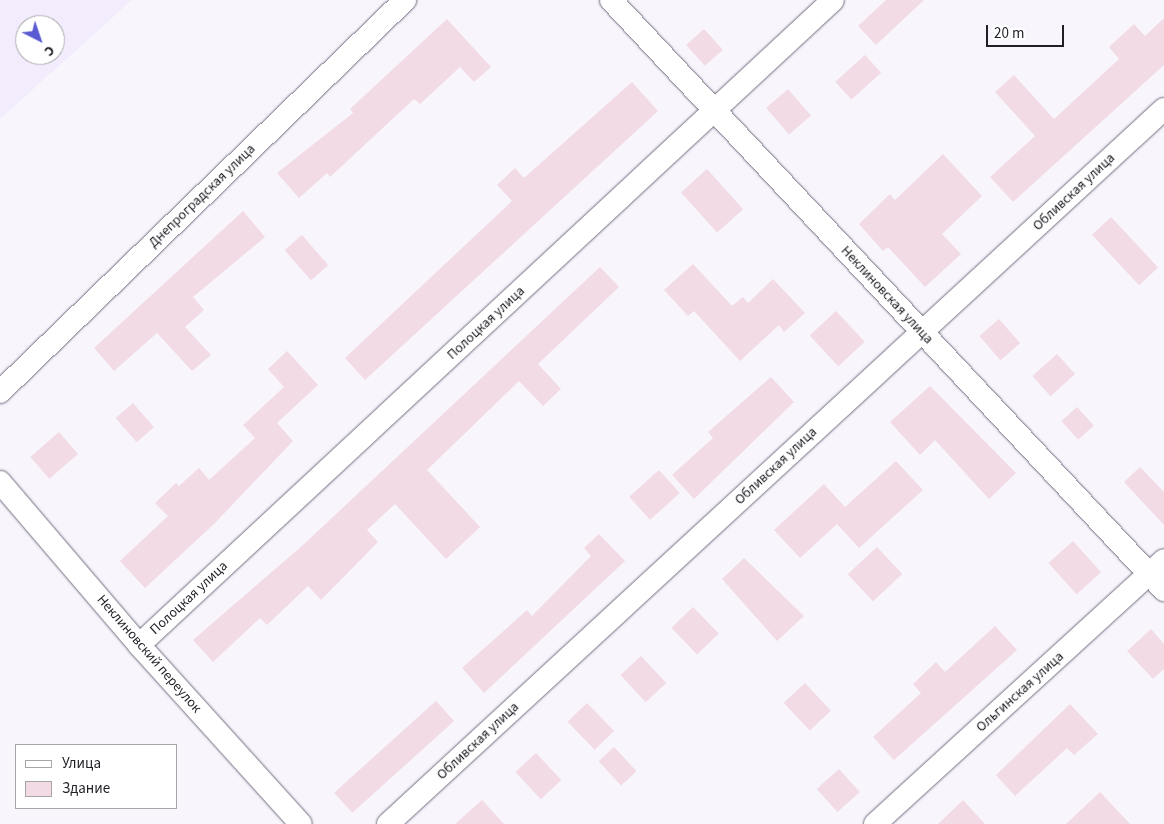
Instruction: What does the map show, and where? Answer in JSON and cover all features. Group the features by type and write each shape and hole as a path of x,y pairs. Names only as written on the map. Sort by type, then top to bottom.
{"street":[{"name":"Днепроградская улица","path":"0,392 405,0"},
{"name":"Неклиновская улица","path":"611,0 921,331 1156,567 1164,590"},
{"name":"Полоцкая улица","path":"139,645 833,0"},
{"name":"Обливская улица","path":"388,824 1164,109"},
{"name":"Неклиновский переулок","path":"0,482 139,645 301,824"},
{"name":"Ольгинская улица","path":"875,824 1156,567"}],"shaded area":[{"path":"0,0 132,0 65,60 65,15 15,15 15,65 60,65 0,119"}],"building":[{"path":"886,0 924,0 876,45 858,26"},
{"path":"1164,18 1164,65 1013,202 990,177 1035,136 995,92 1014,75 1054,119 1119,59 1109,47 1134,24 1145,36"},
{"path":"447,19 491,67 474,82 460,67 420,104 414,99 330,177 327,173 299,198 277,173 353,113 350,109"},
{"path":"704,29 723,50 705,66 686,45"},
{"path":"865,55 881,73 851,100 835,82"},
{"path":"632,82 658,111 365,380 345,358 512,201 497,185 515,168 524,178"},
{"path":"788,89 811,115 789,134 766,108"},
{"path":"943,154 982,196 942,234 961,254 925,287 888,247 883,251 859,224 890,194 895,200"},
{"path":"707,169 743,209 717,233 681,192"},
{"path":"243,211 265,237 193,297 204,310 185,327 211,355 192,371 157,333 114,371 94,348"},
{"path":"1111,217 1158,267 1139,285 1092,235"},
{"path":"302,235 328,265 311,280 285,250"},
{"path":"693,264 732,306 743,297 748,303 773,279 805,313 784,332 779,325 740,361 694,311 688,316 664,290"},
{"path":"600,267 619,287 538,364 561,389 543,406 519,381 427,470 480,527 446,559 395,504 367,530 378,542 321,600 308,586 267,625 260,618 213,662 193,640 303,545"},
{"path":"836,311 865,342 838,366 810,336"},
{"path":"999,319 1020,343 1000,360 979,336"},
{"path":"287,351 318,385 277,423 293,441 214,524 145,588 120,561 168,516 155,503 176,483 179,486 199,468 209,480 255,438 243,425 284,387 268,369"},
{"path":"1057,354 1075,374 1051,396 1032,376"},
{"path":"771,377 794,402 694,499 672,475 713,438 708,432"},
{"path":"930,386 1016,473 989,499 935,440 920,455 890,422"},
{"path":"133,403 154,427 137,442 116,418"},
{"path":"1077,407 1094,426 1078,440 1061,421"},
{"path":"59,432 78,454 49,479 30,457"},
{"path":"896,461 923,490 859,548 837,524 800,558 774,530 824,484 845,507"},
{"path":"1140,467 1164,492 1164,525 1124,482"},
{"path":"659,470 680,493 650,520 629,497"},
{"path":"599,534 625,561 484,693 462,668 527,610 532,616 591,556 584,548"},
{"path":"1073,541 1101,572 1077,594 1048,563"},
{"path":"877,547 902,574 873,601 848,574"},
{"path":"744,558 804,616 777,641 722,579"},
{"path":"693,607 719,634 697,654 671,628"},
{"path":"995,626 1017,650 894,760 873,737 921,693 913,684 936,662 945,672"},
{"path":"1151,629 1164,644 1164,669 1153,679 1127,651"},
{"path":"641,656 666,683 646,702 621,675"},
{"path":"805,683 831,711 810,731 784,703"},
{"path":"436,701 454,721 352,813 334,793"},
{"path":"587,703 614,731 595,750 568,722"},
{"path":"1070,704 1098,734 1074,755 1067,748 1015,796 996,775"},
{"path":"614,747 637,771 621,785 599,761"},
{"path":"536,753 561,780 541,799 516,772"},
{"path":"839,769 860,792 837,812 817,789"},
{"path":"1100,792 1130,824 1066,824"},
{"path":"482,800 504,824 455,824"},
{"path":"963,800 985,824 938,824"}]}
